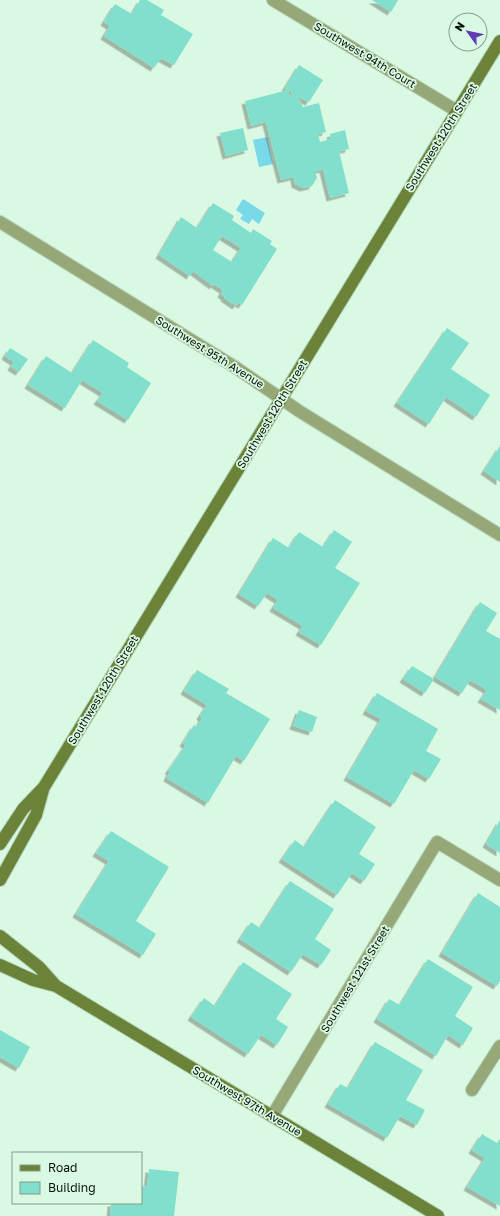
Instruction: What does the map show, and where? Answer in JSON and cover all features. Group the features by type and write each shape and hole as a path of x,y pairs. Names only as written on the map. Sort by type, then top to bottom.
{"street":[{"name":"Southwest 94th Court","path":"273,0 457,111"},
{"name":"Southwest 120th Street","path":"0,844 23,809 44,787 500,41"},
{"name":"Southwest 95th Avenue","path":"0,222 241,370 299,411 500,535"},
{"name":"Southwest 120th Street","path":"0,880 36,815 44,787"},
{"name":"Southwest 121st Street","path":"272,1116 438,842 500,880"},
{"name":"Southwest 97th Avenue","path":"0,936 39,967 56,986"},
{"name":"Southwest 97th Avenue","path":"0,965 32,980 56,986 438,1216"},
{"path":"472,1090 500,1046"}],"water":[{"path":"267,137 273,164 259,167 253,140"},
{"path":"243,199 265,213 259,224 252,219 249,224 240,219 243,215 236,210"}],"building":[{"path":"140,0 147,0 164,10 161,15 193,34 174,65 161,58 154,68 104,36 110,26 104,22 115,4 132,14"},
{"path":"372,0 398,0 391,12"},
{"path":"299,65 323,80 309,102 298,97 303,107 319,103 326,132 318,134 320,142 331,139 330,134 345,130 349,149 339,151 349,193 330,198 323,169 315,172 317,178 312,186 303,188 295,184 294,177 281,180 266,122 251,126 245,101 288,90 290,98 292,92 285,88"},
{"path":"243,128 248,150 226,156 220,133"},
{"path":"213,203 234,216 232,220 251,233 253,229 272,241 270,244 277,249 242,305 238,303 236,306 224,298 225,297 221,294 223,290 214,284 213,286 193,271 190,276 159,255 181,217 197,228","holes":["222,236 241,248 232,262 213,250"]},
{"path":"447,328 469,343 451,369 490,395 476,417 446,397 429,424 397,403"},
{"path":"93,340 129,363 127,367 151,383 128,420 97,401 103,393 82,380 65,408 28,385 46,356 72,373"},
{"path":"10,348 28,359 19,372 11,367 14,362 5,356"},
{"path":"500,446 500,482 484,471"},
{"path":"334,530 352,542 335,568 360,583 321,645 299,632 303,626 273,608 278,600 267,593 258,606 239,594 273,538 289,548 299,532 323,547"},
{"path":"480,602 497,613 486,631 500,639 500,710 481,699 487,690 470,680 462,693 435,677"},
{"path":"412,666 434,679 425,693 403,679"},
{"path":"197,670 229,689 226,693 270,719 244,761 236,756 208,803 167,778 170,771 168,771 186,745 183,743 194,725 197,727 202,718 200,716 207,705 184,691"},
{"path":"377,693 438,729 426,751 441,759 429,779 414,770 394,804 347,777 381,719 366,711"},
{"path":"299,710 317,717 312,732 293,726"},
{"path":"335,800 376,827 359,854 375,864 364,881 352,873 337,895 282,859 295,840 304,847"},
{"path":"500,820 500,853 486,844"},
{"path":"111,831 169,867 136,921 156,934 143,955 76,914 109,861 96,853"},
{"path":"290,881 334,909 315,939 331,950 321,965 303,954 291,972 240,939 251,922 260,928"},
{"path":"478,893 500,907 500,981 497,986 442,953"},
{"path":"428,959 473,987 455,1016 473,1028 463,1045 448,1035 436,1056 377,1019 389,999 400,1005"},
{"path":"243,962 292,994 276,1019 288,1027 277,1045 261,1035 248,1054 191,1017 204,998 215,1006"},
{"path":"0,1030 30,1047 19,1068 0,1057"},
{"path":"375,1042 423,1070 406,1100 425,1110 417,1125 400,1116 387,1138 328,1104 340,1084 348,1088"},
{"path":"482,1134 497,1143 500,1139 500,1206 467,1187 485,1158 472,1150"},
{"path":"149,1169 179,1172 174,1216 110,1216 111,1204 142,1204 142,1186 147,1187"}]}
